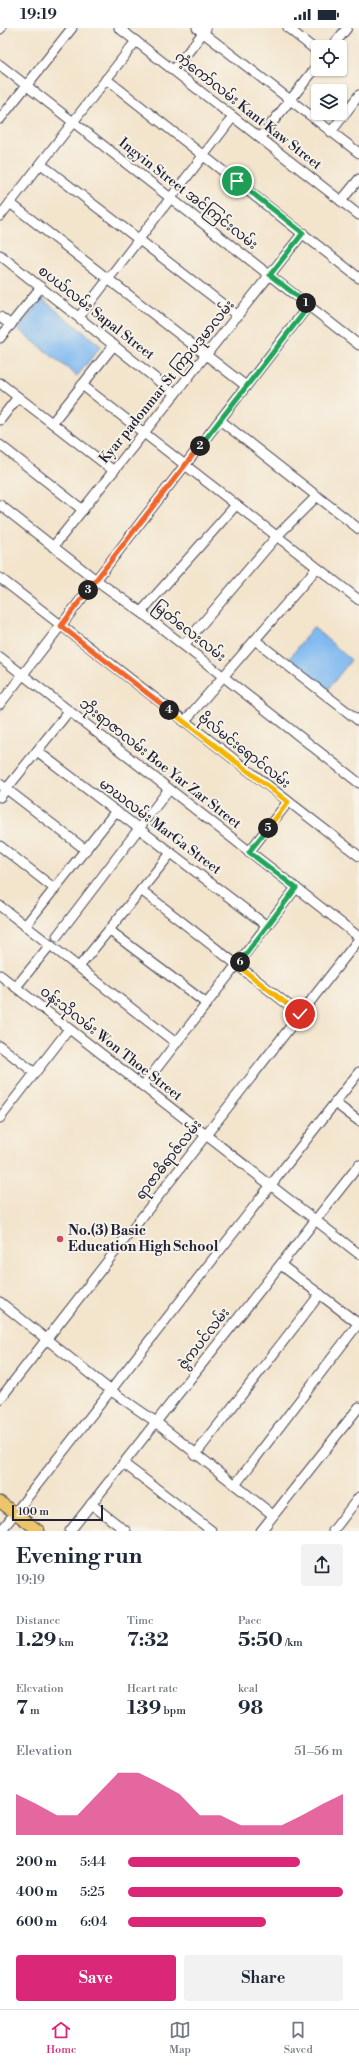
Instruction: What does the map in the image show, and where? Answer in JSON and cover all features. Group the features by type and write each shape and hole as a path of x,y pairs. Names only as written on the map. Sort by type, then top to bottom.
{"main road":[{"path":"0,1502 39,1531"}],"street":[{"path":"0,119 72,28"},
{"name":"ကံ့ကော်လမ်း Kant Kaw Street","path":"119,28 359,215"},
{"path":"288,28 311,46"},
{"path":"338,40 347,28"},
{"path":"174,70 202,30 359,153"},
{"path":"0,216 136,41"},
{"name":"Ingyin Street အင်ကြင်းလမ်း","path":"0,65 359,345"},
{"path":"260,138 311,74"},
{"path":"106,79 303,233 357,273"},
{"path":"331,132 359,96"},
{"path":"79,317 233,117"},
{"path":"41,164 238,316"},
{"path":"341,201 359,179"},
{"path":"10,203 246,386"},
{"name":"Kyar padonmar St ကြာပဒုမာလမ်း","path":"53,547 303,233"},
{"name":"စပယ်လမ်း Sapal Street","path":"0,255 175,394"},
{"path":"0,338 41,287"},
{"path":"0,704 309,306"},
{"path":"0,317 11,325"},
{"path":"52,423 114,345"},
{"path":"0,383 114,471"},
{"path":"82,385 359,600"},
{"path":"0,420 18,397"},
{"path":"221,421 317,496 357,524"},
{"path":"0,445 83,510"},
{"path":"184,645 277,536 317,496"},
{"name":"မြတ်လေးလမ်း","path":"0,505 96,580 184,645 359,783"},
{"path":"141,612 236,505"},
{"path":"184,722 317,568"},
{"name":"ဗိုလ်မင်းရောင်လမ်း","path":"0,578 359,856"},
{"path":"255,640 359,721"},
{"name":"ဘိုးရာဇာလမ်း Boe Yar Zar Street","path":"0,657 359,938"},
{"path":"0,797 3,786 37,751 69,711"},
{"name":"မာဃလမ်း MarGa Street","path":"37,751 267,926"},
{"path":"3,786 86,850"},
{"path":"57,936 170,789"},
{"path":"249,852 288,802"},
{"path":"25,926 116,811"},
{"path":"0,846 55,889"},
{"path":"79,968 171,853"},
{"path":"143,1086 296,888"},
{"path":"141,890 300,1014"},
{"path":"0,906 176,1043"},
{"path":"109,930 207,1004"},
{"name":"ရာဇာဓိရာဇ်လမ်း","path":"0,1398 206,1136 359,938"},
{"path":"16,988 50,945"},
{"name":"ဝန်းသိုလမ်း Won Thoe Street","path":"0,975 206,1136 357,1250"},
{"path":"0,1118 3,1108 35,1073 69,1029"},
{"path":"0,1046 35,1073"},
{"path":"1,1531 359,1072"},
{"path":"335,1103 359,1121"},
{"name":"ဇွဲကပင်လမ်း","path":"70,1531 359,1165"},
{"path":"235,1485 359,1324 281,1265"},
{"path":"195,1455 320,1294"},
{"path":"0,1302 47,1338 110,1390 156,1422 195,1455 274,1515"},
{"path":"261,1531 359,1407"},
{"path":"123,1463 212,1531"},
{"path":"333,1531 359,1497"},
{"path":"91,1504 126,1531"}],"water":[{"path":"42,299 101,346 77,376 18,329"},
{"path":"313,627 351,660 328,689 290,658"}],"place":[{"name":"No.(3) Basic Education High School","path":"60,1239"}],"route":[{"path":"237,181 303,233 270,275 309,306 61,626 288,802 249,852 296,888 237,965 300,1014"}]}
